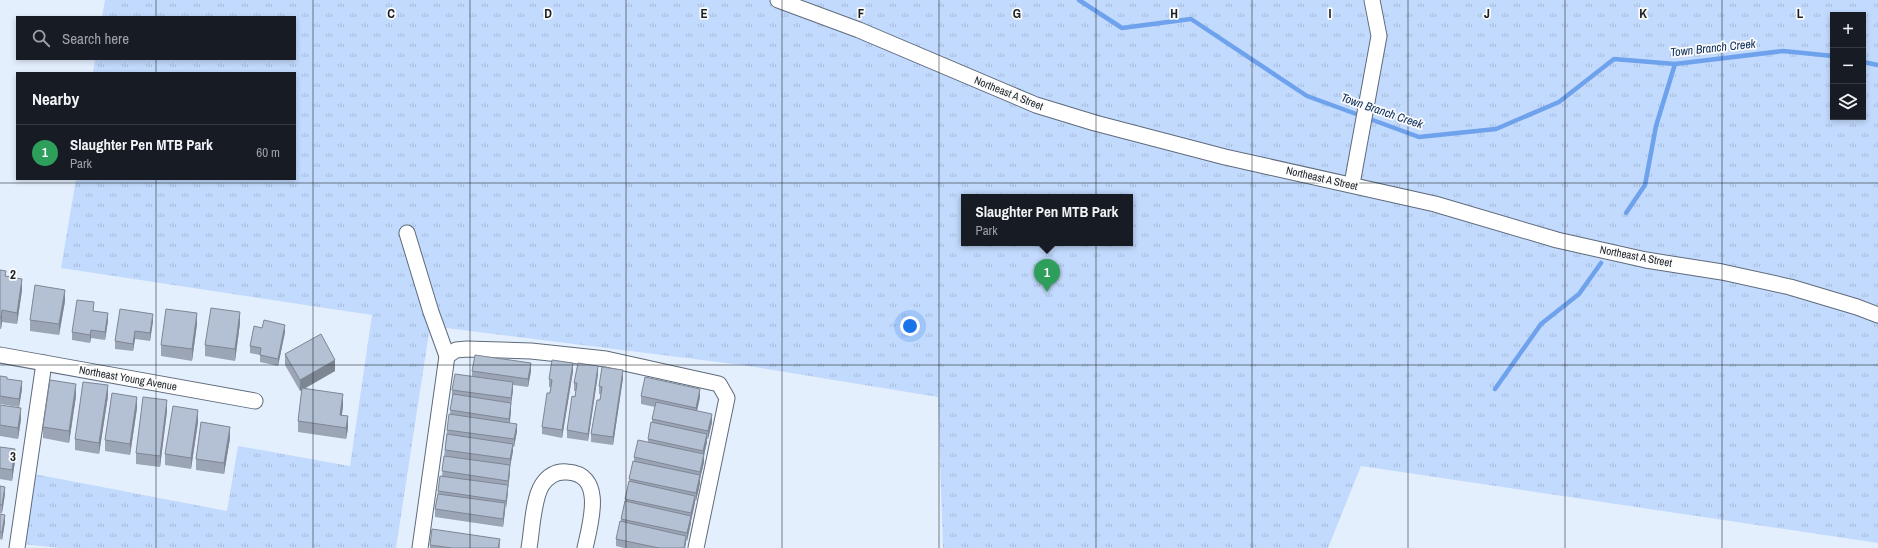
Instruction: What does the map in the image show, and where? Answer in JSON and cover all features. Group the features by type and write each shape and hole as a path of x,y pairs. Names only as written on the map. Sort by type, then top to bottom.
{"street":[{"name":"Northeast A Street","path":"778,0 859,30 1036,105 1095,123 1225,157 1352,184 1435,204 1558,240 1646,260 1722,272 1790,287 1857,307 1878,315"},
{"path":"1352,184 1379,36 1372,0"},
{"path":"407,233 431,312 447,356 420,548"},
{"path":"447,356 456,350 467,349 531,351 591,357 719,384 727,398 696,548"},
{"name":"Northeast Young Avenue","path":"0,355 255,401"},
{"path":"17,548 44,363"},
{"path":"529,548 537,498 541,486 549,476 559,471 579,475 586,481 593,494 593,509 585,548"}],"green space":[{"path":"105,0 1878,0 1878,543 1361,466 1328,548 943,548 938,397 742,365 430,326 396,548 60,548 22,544 34,474 227,511 238,446 350,466 372,315 61,268 76,180 296,180 296,72 93,72 95,60 296,60 296,16 102,16"}],"building":[{"path":"0,270 6,271 5,276 22,279 17,313 2,310 1,318 0,318"},
{"path":"35,285 65,290 59,324 30,320"},
{"path":"77,300 94,302 93,311 108,313 105,332 91,330 90,335 72,332"},
{"path":"211,308 240,312 235,349 205,345"},
{"path":"120,309 153,314 150,333 135,331 133,344 115,341"},
{"path":"166,309 197,313 192,349 161,345"},
{"path":"264,320 285,325 278,359 260,355 261,348 250,346 254,326 262,328"},
{"path":"321,334 335,360 300,380 285,354"},
{"path":"475,355 531,363 528,379 472,371"},
{"path":"552,360 573,363 562,430 542,427 547,393 550,393 552,380 549,379"},
{"path":"578,363 598,366 588,434 567,430 572,396 575,397 577,383 574,383"},
{"path":"602,367 623,370 613,437 591,434 597,400 600,400 602,387 599,386"},
{"path":"455,374 513,382 511,398 452,390"},
{"path":"0,376 7,377 7,379 22,381 19,399 0,396"},
{"path":"645,377 700,389 696,408 641,396"},
{"path":"50,380 76,384 69,431 43,427"},
{"path":"83,382 108,385 99,443 75,439"},
{"path":"302,388 343,394 340,415 348,416 346,428 298,421"},
{"path":"112,393 137,397 130,444 105,440"},
{"path":"453,394 511,403 509,419 450,410"},
{"path":"143,397 167,400 160,456 136,453"},
{"path":"656,402 712,414 708,431 652,419"},
{"path":"0,405 21,408 18,428 0,425"},
{"path":"173,406 198,410 191,458 165,454"},
{"path":"449,414 517,424 514,439 447,430"},
{"path":"201,422 230,427 224,463 196,459"},
{"path":"651,422 707,434 703,451 648,439"},
{"path":"447,434 513,444 510,459 445,450"},
{"path":"638,440 704,454 700,472 634,457"},
{"path":"0,447 15,449 12,470 0,468"},
{"path":"444,456 510,465 508,481 442,471"},
{"path":"633,461 700,475 696,493 629,479"},
{"path":"440,476 508,485 506,501 438,491"},
{"path":"629,481 695,496 691,513 625,499"},
{"path":"0,486 5,487 2,505 0,505"},
{"path":"438,494 505,503 503,519 435,509"},
{"path":"625,501 691,516 687,533 621,519"},
{"path":"0,514 5,515 2,532 0,532"},
{"path":"620,521 686,536 684,548 659,548 616,539"},
{"path":"432,529 500,539 498,548 452,548 430,545"}],"waterway":[{"name":"Town Branch Creek","path":"1079,0 1122,28 1191,19 1307,96 1419,137 1496,129 1559,102 1614,59 1675,64 1783,51 1830,56"},
{"name":"Town Branch Creek","path":"1866,63 1878,65"},
{"path":"1626,213 1645,185 1656,126 1675,64"},
{"path":"1495,389 1541,324 1579,294 1601,263"}],"place":[{"name":"Slaughter Pen MTB Park","path":"1047,292"}]}
